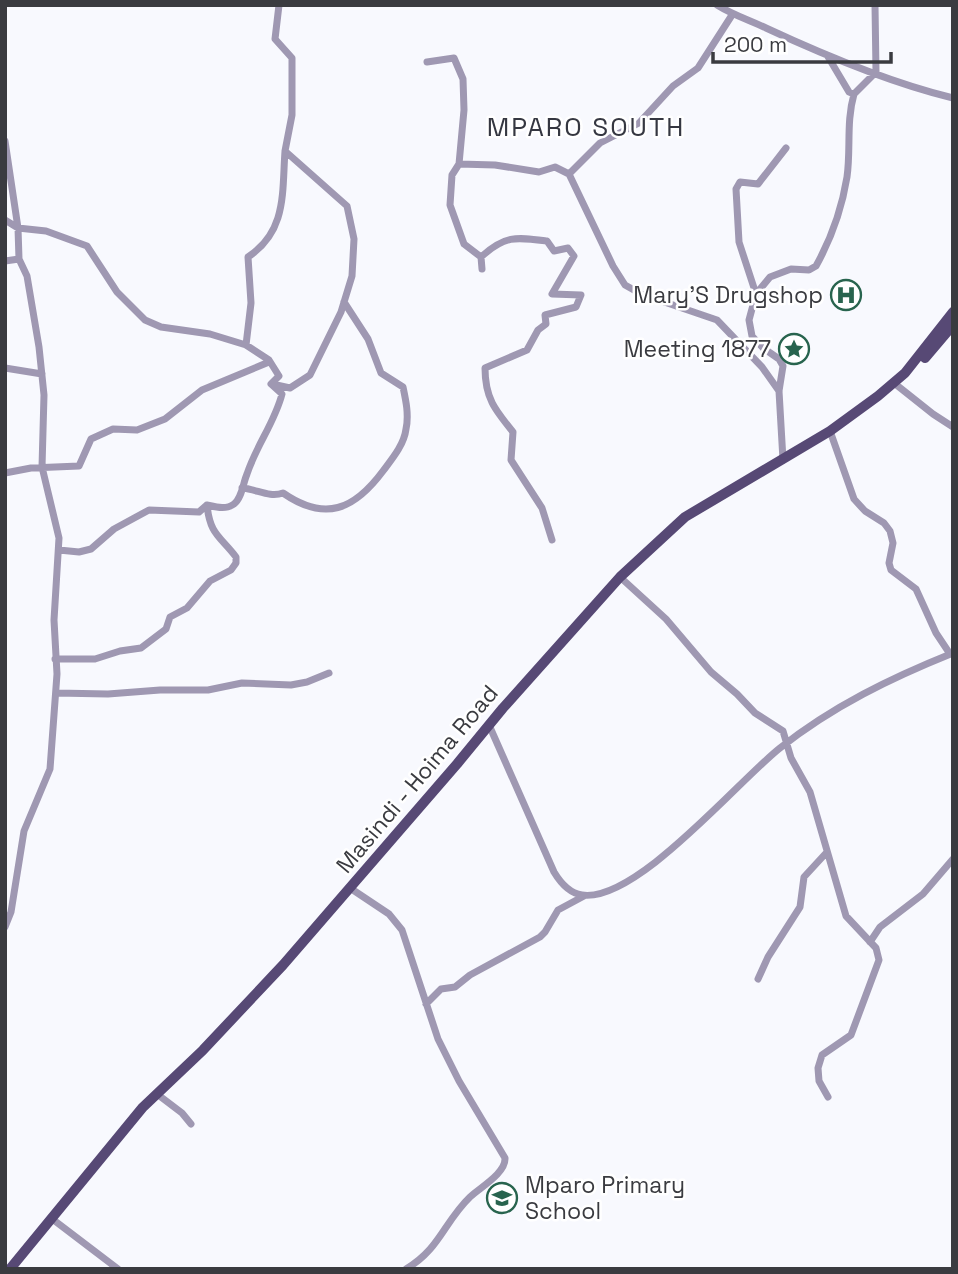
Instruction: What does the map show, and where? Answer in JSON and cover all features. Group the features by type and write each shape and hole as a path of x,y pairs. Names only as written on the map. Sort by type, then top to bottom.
{"main road":[{"name":"Masindi - Hoima Road","path":"14,1267 143,1107 203,1050 283,965 620,577 685,517 830,431 894,383 953,312"},
{"name":"Masindi - Hoima Road","path":"905,373 913,370 953,324"}],"street":[{"path":"246,345 251,303 248,257 265,246 280,217 285,151 292,115 292,58 275,39 279,5"},
{"path":"717,5 732,15 827,55 953,98"},
{"path":"783,460 779,391 784,372 781,361 752,336 749,327 750,312 756,294 770,277 791,269 809,270 818,262 839,212 847,177 850,108 854,94 876,72 875,5"},
{"path":"569,174 600,143 639,123 673,86 698,68 732,15"},
{"path":"827,55 849,92 854,94"},
{"path":"427,62 454,58 463,79 464,110 458,164 452,175 450,205 464,244 481,257 482,269"},
{"path":"5,141 19,228 19,259 27,276 39,347 44,395 42,467 59,538 54,620 56,693 50,769 24,831 11,912 5,927"},
{"path":"756,294 738,242 736,189 740,182 758,184 786,148"},
{"path":"271,383 290,388 310,375 344,302 352,276 354,239 346,206 285,151"},
{"path":"458,164 495,165 539,172 555,167 569,174 618,277 625,285 641,294 718,320 762,366 779,391"},
{"path":"5,220 19,228 46,232 87,246 117,292 145,320 161,327 210,334 246,345 269,360 279,376 271,383"},
{"path":"481,257 497,242 523,238 547,241 554,251 568,248 574,256 552,293 580,295 576,307 545,315 546,324 538,330 527,350 485,368 485,381 493,408 513,432 511,460 542,508 552,540"},
{"path":"5,261 19,259"},
{"path":"242,488 274,496 283,493 311,508 335,510 355,502 373,485 395,456 406,431 407,408 403,387 381,373 368,339 344,302"},
{"path":"5,473 42,467 79,467 91,439 113,429 137,430 165,419 202,390 269,362"},
{"path":"5,368 42,374"},
{"path":"207,505 222,508 231,506 239,497 250,463 279,408 282,394 271,383"},
{"path":"894,383 953,427"},
{"path":"426,1004 441,989 457,986 467,977 540,937 558,910 584,896 599,894 620,885 662,859 786,743 840,706 951,653 936,633 916,589 891,570 889,563 893,543 890,530 854,499 830,431"},
{"path":"59,550 79,552 91,549 114,529 149,510 199,512 207,505"},
{"path":"55,659 95,659 146,646 166,629 170,617 187,608 210,581 231,570 236,563 236,557 217,538 208,517 207,505"},
{"path":"620,577 666,619 711,672 755,713 783,731 791,758 810,792 846,916 876,948 879,960 857,1023 849,1038 822,1055 818,1068 819,1082 828,1097"},
{"path":"56,693 208,690 242,683 291,685 329,673"},
{"path":"489,725 554,872 569,889 584,896"},
{"path":"758,979 768,957 800,907 804,877 827,852"},
{"path":"870,942 880,927 923,894 953,859"},
{"path":"350,888 397,921 438,1039 449,1063 502,1151 506,1163 461,1206 433,1247 406,1269"},
{"path":"157,1094 191,1124"},
{"path":"51,1218 118,1269"}],"place":[{"name":"Mary'S Drugshop","path":"846,295"},
{"name":"Meeting 1877","path":"794,349"},
{"name":"Mparo Primary School","path":"502,1198"}],"district":[{"name":"MPARO SOUTH","path":"586,127"}]}
